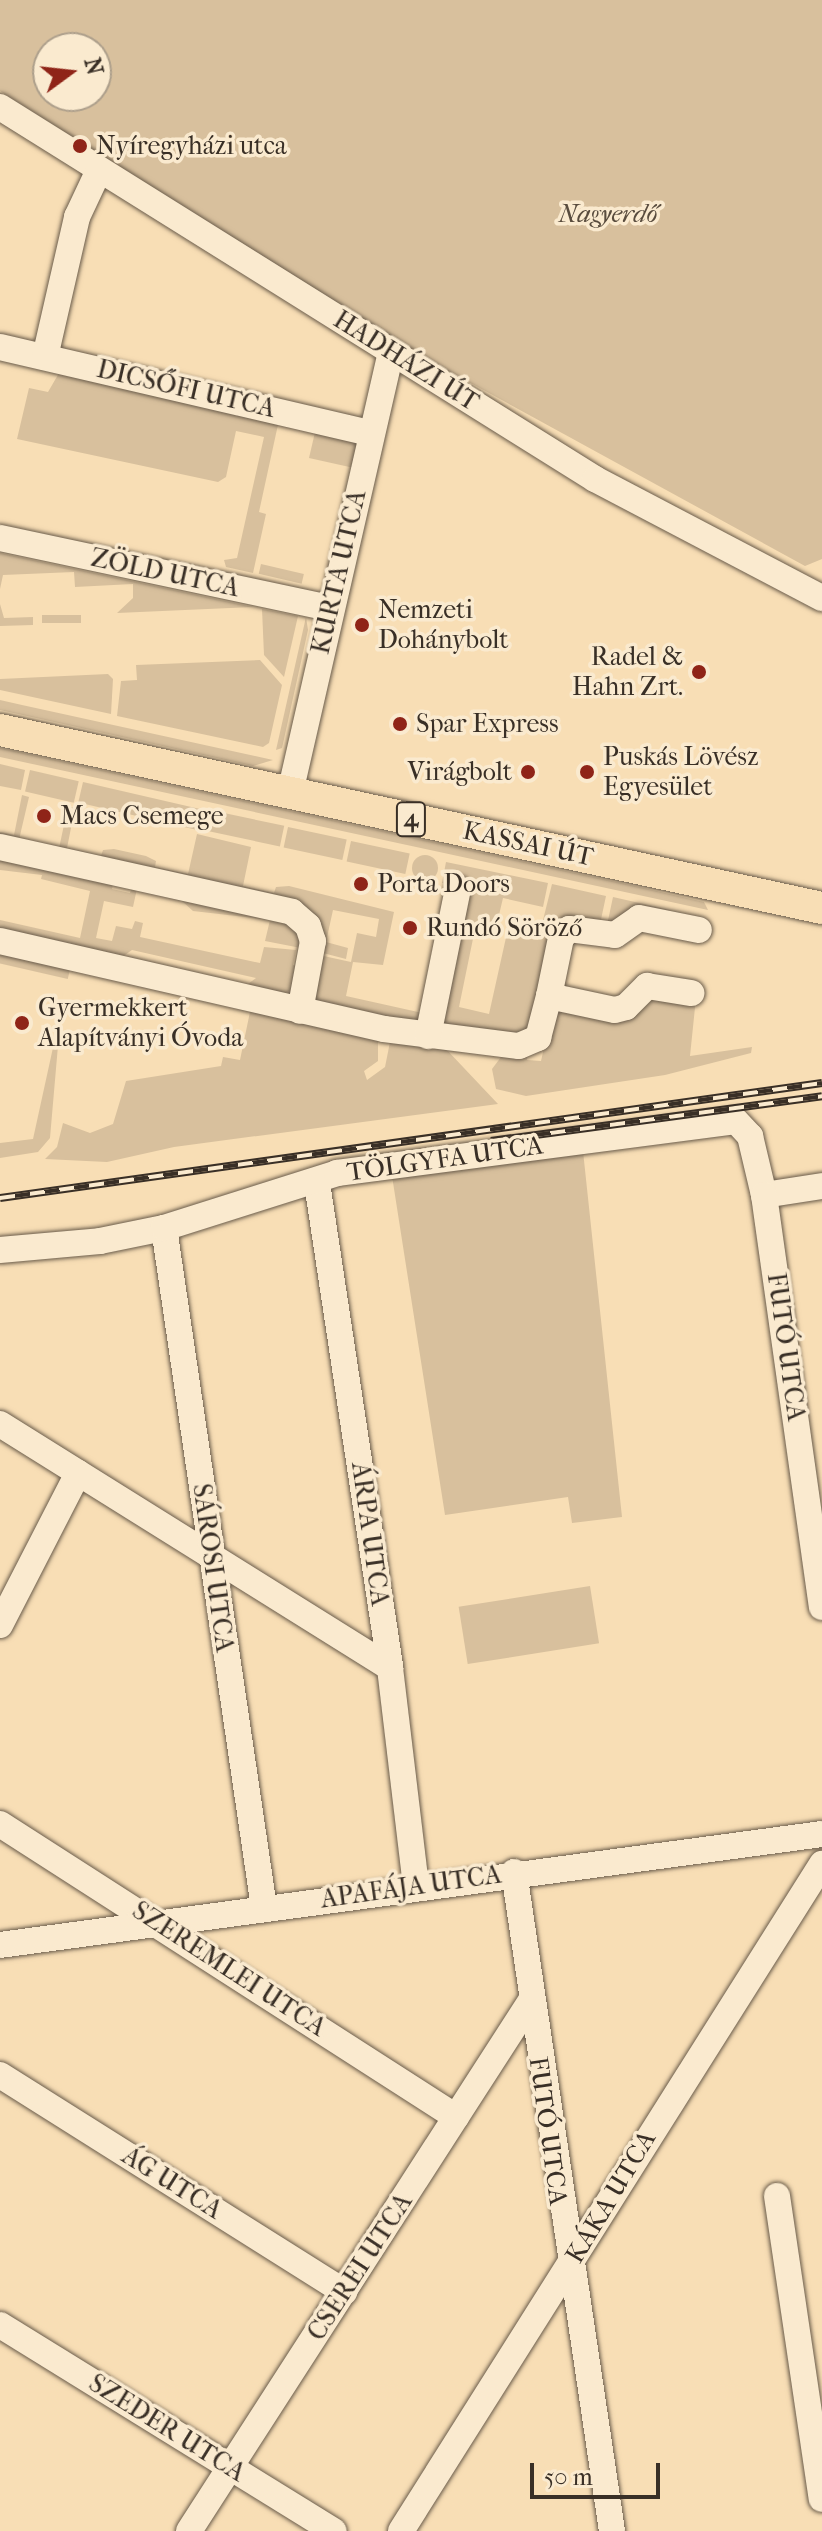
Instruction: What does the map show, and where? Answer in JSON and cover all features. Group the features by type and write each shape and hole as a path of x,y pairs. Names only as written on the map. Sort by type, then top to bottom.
{"main road":[{"name":"KASSAI ÚT","path":"0,730 822,908"}],"street":[{"name":"HADHÁZI ÚT","path":"0,107 595,479 822,598"},
{"path":"45,357 77,217 99,170"},
{"name":"DICSŐFI UTCA","path":"0,347 371,433"},
{"name":"KURTA UTCA","path":"290,793 391,352"},
{"name":"ZÖLD UTCA","path":"0,538 330,608"},
{"path":"0,847 292,912 308,926 313,941 300,1011"},
{"path":"428,1036 458,889"},
{"path":"0,941 300,1011 428,1036 528,1045 540,1034 561,938 569,929 615,935 639,918 699,930"},
{"path":"549,996 615,1010 626,1007 647,986 691,993"},
{"name":"TÖLGYFA UTCA","path":"0,1250 100,1241 164,1228 288,1187 317,1183 337,1173 719,1120 741,1124 750,1136"},
{"name":"FUTÓ UTCA","path":"750,1136 764,1195 822,1607"},
{"name":"ÁRPA UTCA","path":"317,1183 390,1668 416,1886"},
{"path":"764,1195 822,1186"},
{"name":"SÁROSI UTCA","path":"164,1228 264,1908"},
{"path":"0,1424 390,1668"},
{"path":"0,1625 78,1473"},
{"name":"SZEREMLEI UTCA","path":"0,1824 157,1922 456,2117"},
{"name":"APAFÁJA UTCA","path":"0,1945 514,1872 822,1834"},
{"name":"KÁKA UTCA","path":"401,2531 822,1864"},
{"name":"FUTÓ UTCA","path":"514,1872 530,2002 610,2530"},
{"name":"CSEREI UTCA","path":"189,2531 530,2002"},
{"name":"ÁG UTCA","path":"0,2075 344,2292"},
{"path":"777,2196 822,2499"},
{"name":"SZEDER UTCA","path":"0,2325 334,2531"}],"green space":[{"name":"Nagyerdő","path":"0,0 822,0 822,559 805,566 405,347 33,112 112,112 112,32 32,32 32,111 0,91"},
{"path":"59,373 279,420 259,512 266,514 253,573 226,567 224,560 237,558 264,437 236,431 226,477 218,482 17,439 29,388 48,392"},
{"path":"316,428 351,436 358,444 354,468 309,458"},
{"path":"0,553 253,607 117,613 133,598 133,584 75,587 74,572 3,575 0,589"},
{"path":"261,564 304,574 302,584 259,574"},
{"path":"0,604 4,618 33,617 33,625 0,626"},
{"path":"262,609 298,616 284,677 264,655"},
{"path":"42,615 81,615 81,623 42,623"},
{"path":"306,617 308,630 282,748 276,750"},
{"path":"260,660 282,685 269,743 263,747 117,716 121,681 137,680 136,665"},
{"path":"108,674 113,679 111,714 0,690 0,679"},
{"path":"0,700 273,760 253,766 0,710"},
{"path":"0,748 635,886 704,902 708,910 0,757"},
{"path":"0,764 25,770 21,790 0,786"},
{"path":"30,770 79,781 74,803 25,791"},
{"path":"83,782 200,809 195,829 78,802"},
{"path":"22,795 29,797 18,844 0,840 0,832 14,835"},
{"path":"68,806 75,808 67,848 101,856 103,850 114,849 146,856 156,861 155,867 188,874 197,834 251,847 243,886 274,893 276,887 289,886 394,912 383,965 353,962 346,996 427,1014 412,1027 312,999 319,955 351,962 357,933 376,937 379,919 333,910 326,942 348,948 346,959 319,952 317,930 58,853"},
{"path":"205,809 284,826 280,846 201,830"},
{"path":"288,827 347,839 342,860 284,848"},
{"path":"351,841 410,853 405,874 347,862"},
{"path":"0,854 114,879 112,889 130,893 133,883 138,884 133,907 104,901 96,938 112,941 116,926 132,929 135,921 143,923 140,937 260,963 264,947 296,950 293,965 302,967 291,990 281,995 240,990 256,978 132,950 115,962 0,934 0,920 80,938 90,891 41,879 42,875 0,870"},
{"path":"425,855 434,859 438,868 434,877 425,881 416,877 412,868 416,859"},
{"path":"446,862 548,883 543,907 503,898 495,932 475,929 459,1007 489,1014 507,933 538,940 552,884 606,896 599,929 578,924 533,1036 439,1024 463,887 442,883"},
{"path":"153,888 292,919 306,949 265,941 270,920 193,911 182,901 152,894"},
{"path":"613,897 670,910 667,920 606,930"},
{"path":"0,948 71,964 68,979 0,963"},
{"path":"640,995 696,998 690,1056 752,1047 751,1053 665,1075 526,1096 496,1089 492,1069 504,1053 528,1052 527,1060 541,1061 552,1012"},
{"path":"251,1007 378,1037 378,1061 364,1071 367,1080 385,1067 390,1042 446,1049 498,1104 174,1147 107,1162 45,1159 57,1147 63,1123 90,1133 113,1124 126,1081 221,1066 223,1057 240,1060"},
{"path":"61,1011 50,1138 38,1152 0,1158 0,1143 33,1139"},
{"path":"583,1151 622,1517 572,1523 568,1497 445,1515 392,1176"},
{"path":"590,1586 599,1643 468,1664 459,1607"}],"railway":[{"path":"0,1198 822,1083"},
{"path":"491,1141 822,1096"}],"place":[{"name":"Nyíregyházi utca","path":"80,146"},
{"name":"Nemzeti Dohánybolt","path":"362,625"},
{"name":"Radel & Hahn Zrt.","path":"699,672"},
{"name":"Spar Express","path":"400,724"},
{"name":"Virágbolt","path":"528,772"},
{"name":"Puskás Lövész Egyesület","path":"587,772"},
{"name":"Macs Csemege","path":"44,816"},
{"name":"Porta Doors","path":"361,884"},
{"name":"Rundó Söröző","path":"410,928"},
{"name":"Gyermekkert Alapítványi Óvoda","path":"22,1023"}]}
